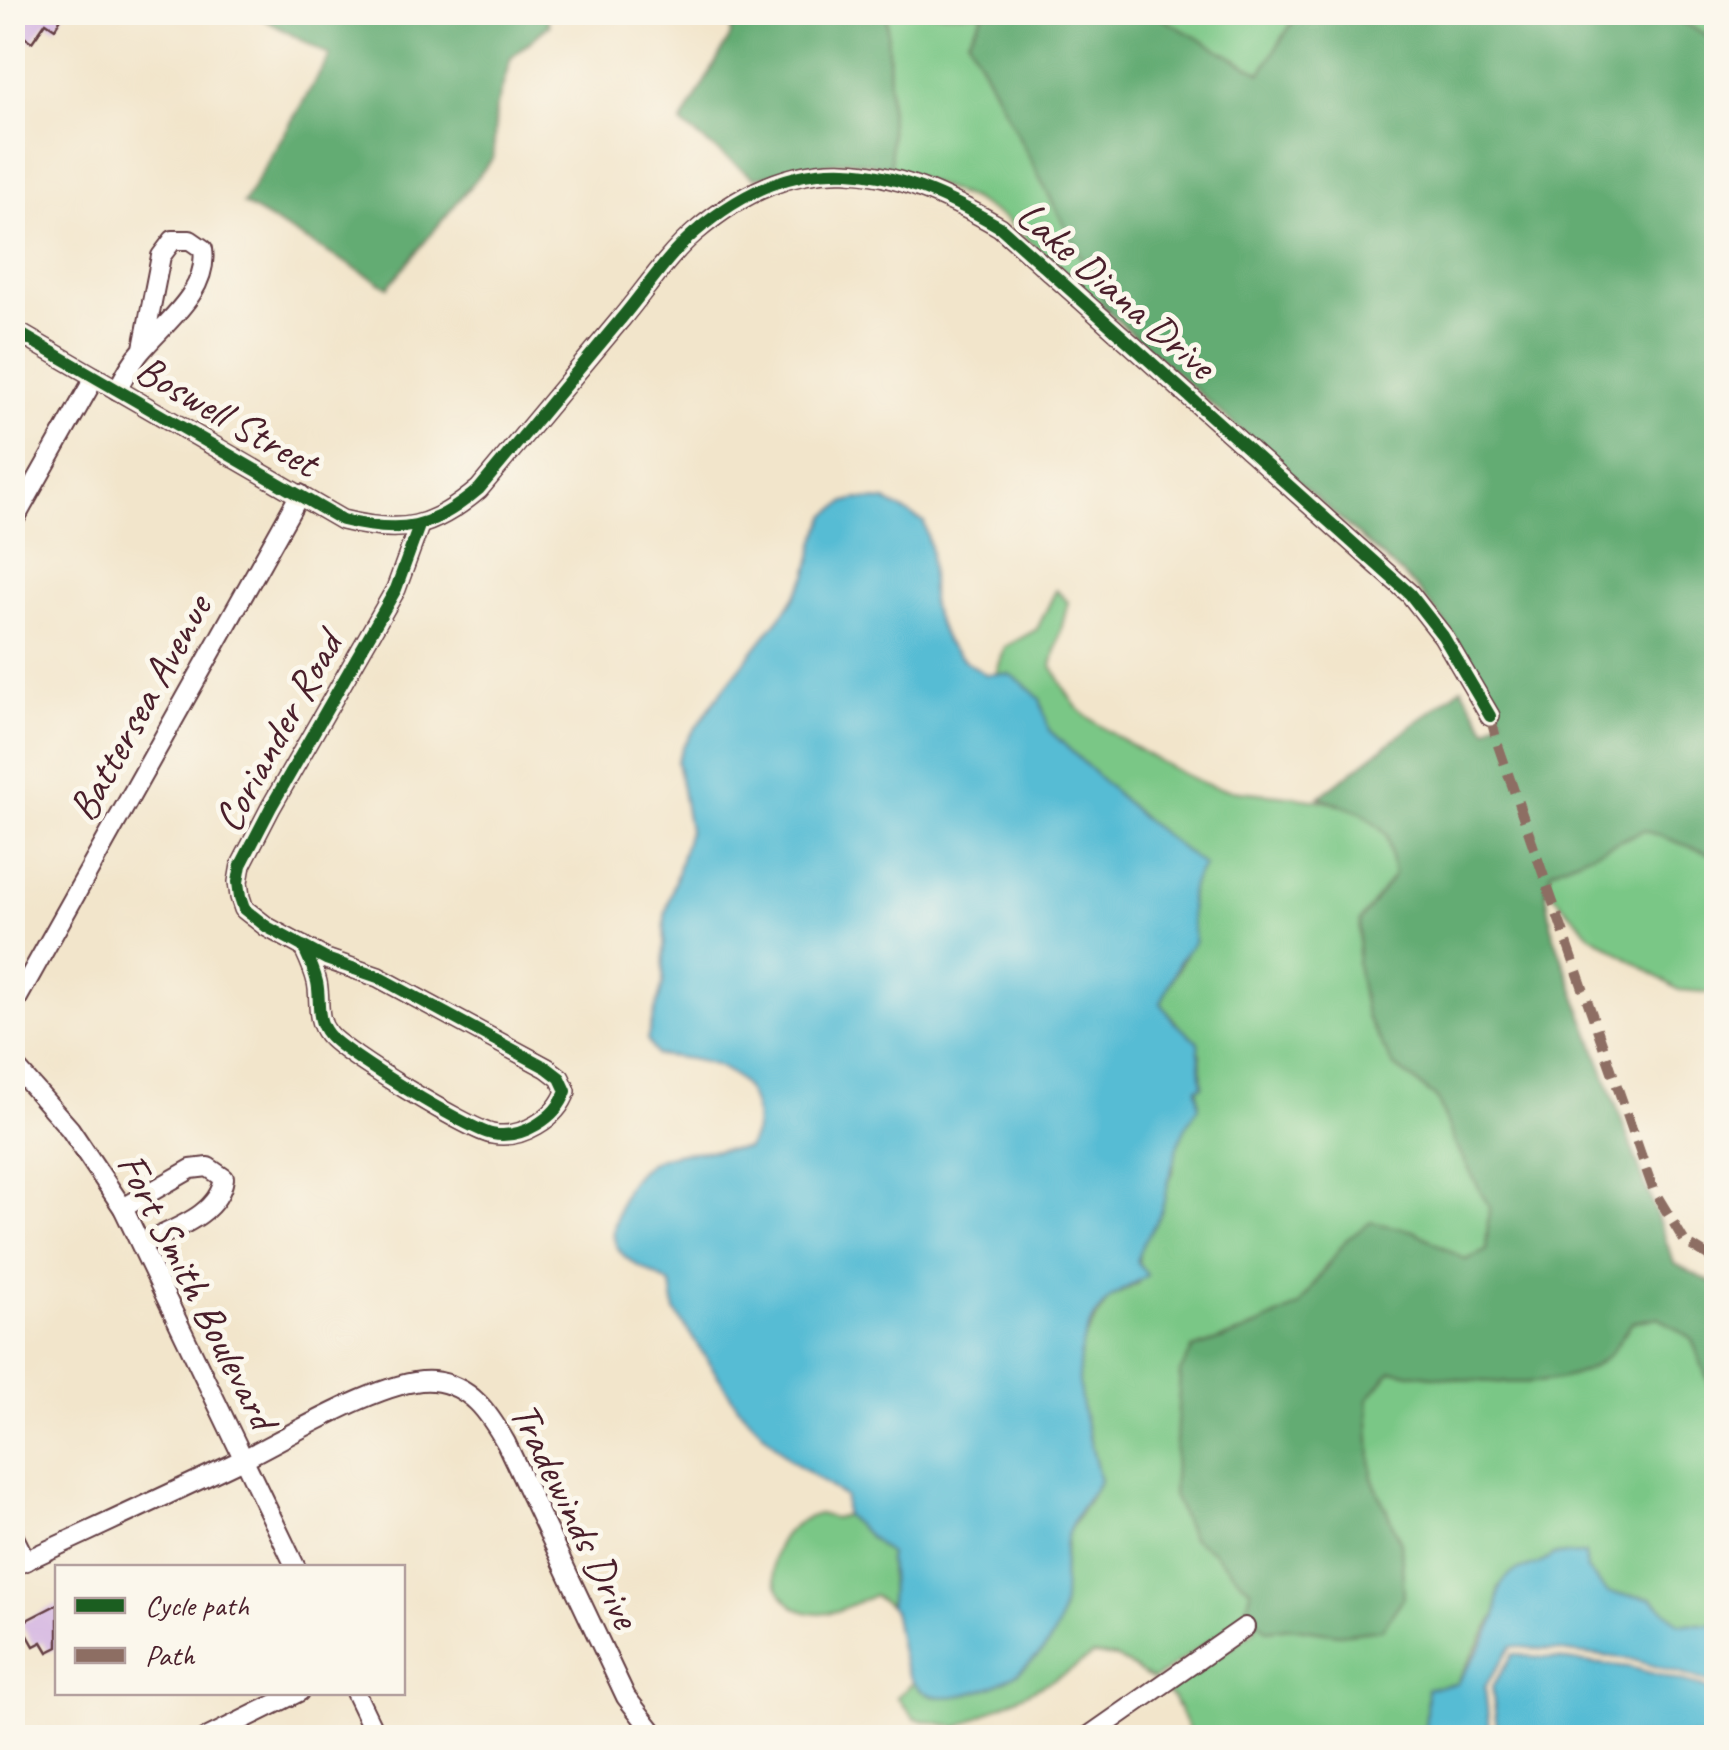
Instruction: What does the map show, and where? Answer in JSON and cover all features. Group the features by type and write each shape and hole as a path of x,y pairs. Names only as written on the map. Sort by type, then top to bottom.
{"street":[{"name":"Lake Diana Drive","path":"419,526 450,513 479,488 692,234 762,187 847,170 881,174 931,191 1000,227 1410,594 1443,636 1490,716"},
{"path":"118,390 143,348 194,289 205,264 203,249 190,240 173,240 161,256 143,348"},
{"name":"Boswell Street","path":"12,328 342,520 379,529 419,526"},
{"path":"12,524 95,377"},
{"name":"Battersea Avenue","path":"12,1008 300,494"},
{"name":"Coriander Road","path":"303,946 318,986 320,1020 332,1038 344,1050 445,1111 476,1129 494,1135 508,1134 531,1129 562,1102 566,1091 560,1078 547,1068 378,977 326,959 244,909 238,882 241,865 270,807 396,589 419,526"},
{"name":"Fort Smith Boulevard","path":"12,1063 70,1129 123,1208 295,1565"},
{"path":"123,1208 192,1170 208,1167 224,1178 222,1192 209,1209 142,1244"},
{"name":"Tradewinds Drive","path":"19,1564 361,1399 432,1380 458,1388 486,1407 626,1697 658,1738"},
{"path":"12,1533 19,1564"},
{"path":"1086,1738 1245,1626"},
{"path":"206,1738 293,1695"},
{"path":"356,1695 377,1738"}],"green space":[{"path":"253,13 546,13 549,25 511,58 496,109 493,158 388,287 243,204 330,56"},
{"path":"734,13 887,13 891,167 847,161 754,178 681,124 730,37"},
{"path":"887,13 984,13 968,39 1111,315 1005,219 971,199 891,167"},
{"path":"984,13 1152,13 1261,73 1298,13 1666,13 1716,41 1716,856 1644,830 1552,870 1545,886 1553,933 1674,1263 1716,1285 1716,1401 1692,1339 1659,1317 1632,1322 1604,1359 1558,1379 1501,1382 1391,1371 1368,1399 1372,1478 1401,1543 1404,1597 1382,1629 1339,1634 1290,1627 1267,1630 1247,1610 1251,1590 1213,1552 1192,1538 1173,1495 1180,1372 1193,1349 1244,1332 1299,1306 1346,1240 1371,1222 1414,1231 1466,1260 1486,1251 1489,1207 1455,1143 1437,1098 1393,1065 1366,1016 1357,964 1360,921 1394,875 1387,835 1363,813 1319,797 1462,687 1487,729 1502,717 1450,630 1416,587 1111,315 968,39"},
{"path":"1152,13 1298,13 1261,74"},
{"path":"1666,13 1716,13 1716,40"},
{"path":"1056,590 1068,602 1052,666 1085,715 1202,783 1335,803 1376,822 1388,837 1394,875 1360,921 1393,1065 1437,1098 1455,1144 1490,1207 1486,1252 1466,1260 1414,1231 1329,1262 1299,1306 1244,1332 1192,1349 1173,1495 1192,1538 1213,1552 1252,1590 1267,1630 1290,1627 1339,1634 1401,1543 1372,1478 1367,1399 1391,1371 1501,1382 1558,1379 1604,1359 1632,1322 1659,1317 1692,1339 1716,1401 1716,1625 1679,1623 1651,1598 1608,1593 1587,1570 1542,1565 1499,1587 1498,1611 1456,1684 1428,1689 1425,1737 1221,1738 1216,1733 1192,1737 1167,1692 1256,1629 1248,1614 1153,1680 1117,1658 1093,1655 1066,1673 959,1727 915,1719 897,1697 914,1682 920,1690 934,1696 970,1693 1062,1613 1068,1532 1100,1481 1077,1388 1083,1340 1108,1299 1138,1283 1139,1248 1161,1212 1184,1124 1199,1107 1200,1054 1161,1003 1189,944 1190,894 1203,866 1141,817 1048,730 1040,699 1009,674 996,674 1005,647 1037,629"},
{"path":"1644,830 1716,856 1716,993 1679,990 1591,935 1545,886 1552,870"},
{"path":"818,1514 834,1518 845,1515 889,1554 889,1606 874,1596 821,1614 802,1611 788,1601 778,1588 775,1554 782,1538 797,1524"}],"water":[{"path":"858,499 886,501 924,522 931,552 931,606 946,642 985,674 1009,674 1023,683 1040,699 1049,730 1141,817 1204,866 1190,892 1194,942 1180,960 1161,1003 1175,1023 1198,1041 1202,1086 1197,1088 1199,1107 1184,1131 1161,1211 1139,1254 1137,1261 1147,1275 1107,1301 1092,1321 1083,1343 1080,1388 1100,1481 1068,1533 1058,1627 1023,1669 990,1687 956,1696 924,1692 907,1671 889,1606 889,1554 845,1515 845,1497 789,1459 739,1408 675,1311 671,1285 625,1257 614,1238 625,1191 636,1174 650,1163 684,1153 747,1148 754,1132 753,1104 738,1079 714,1065 656,1055 647,1039 663,984 665,916 689,830 677,761 683,746 807,576 827,515"},
{"path":"1585,1554 1587,1570 1608,1593 1651,1598 1679,1623 1716,1625 1716,1684 1630,1659 1512,1646 1485,1686 1490,1737 1425,1737 1427,1688 1456,1684 1492,1625 1499,1589 1506,1578 1553,1555"},
{"path":"1513,1654 1629,1667 1704,1687 1716,1702 1716,1737 1498,1737 1492,1687"}],"building":[{"path":"12,12 65,12 55,28 46,22 32,42 12,29"},
{"path":"55,1606 55,1648 48,1652 42,1642 34,1646 21,1623"}],"marked path":[{"path":"1490,716 1653,1189 1685,1242 1716,1261"}],"cycle path":[{"path":"12,329 342,520 382,527 415,525 446,513 479,489 694,233 733,204 771,185 808,174 845,172 882,177 920,188 1000,227 1410,594 1443,636 1490,716"},
{"path":"303,946 305,950 307,954 311,963 316,977 320,1015 328,1034 407,1089 458,1119 503,1135 536,1125 561,1101 566,1091 560,1078 547,1068 378,977 326,959 267,927 244,909 240,897 241,865 396,589 419,526"}]}
